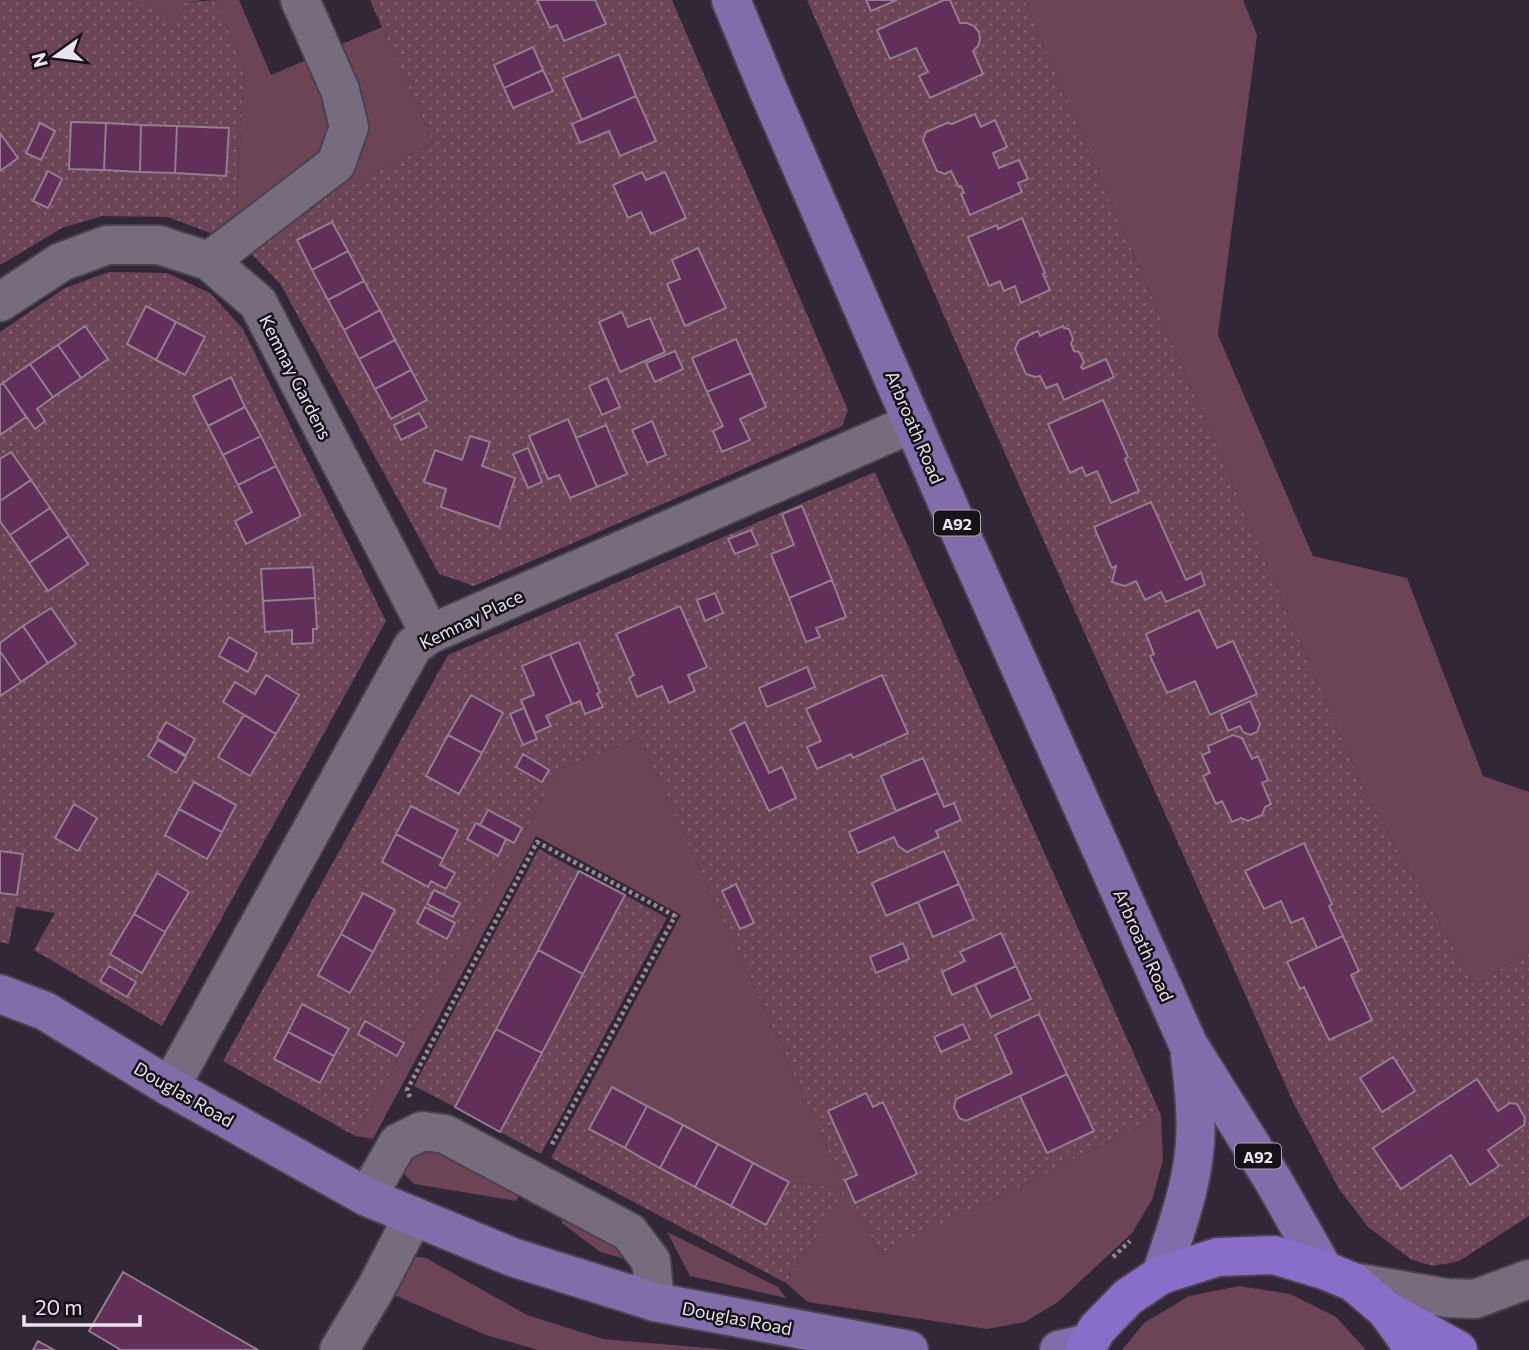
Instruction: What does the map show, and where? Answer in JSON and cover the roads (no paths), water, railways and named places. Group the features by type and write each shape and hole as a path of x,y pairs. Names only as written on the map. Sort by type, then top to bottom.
{"highway":[{"path":"1077,1348 1128,1297 1161,1275 1218,1257 1274,1255 1339,1276 1386,1310 1458,1350"},
{"path":"1386,1310 1409,1342 1411,1350"}],"main road":[{"name":"Arbroath Road","path":"731,0 962,536 1188,1044 1273,1181 1339,1276"},
{"name":"Douglas Road","path":"0,994 45,1011 170,1087 367,1197 512,1257 656,1302 909,1350"},
{"name":"Arbroath Road","path":"1161,1275 1189,1185 1195,1145 1194,1087 1188,1044"}],"street":[{"path":"209,261 336,164 349,127 340,90 300,0"},
{"name":"Kemnay Gardens","path":"0,302 61,262 107,245 159,245 209,261 258,303 430,635"},
{"name":"Kemnay Place","path":"170,1087 413,646 430,635 914,423"},
{"path":"367,1197 398,1143 422,1131 444,1134 629,1232 651,1261 656,1302"},
{"path":"338,1350 376,1288 413,1217"},
{"path":"1339,1276 1447,1298 1475,1299 1529,1279"}]}
